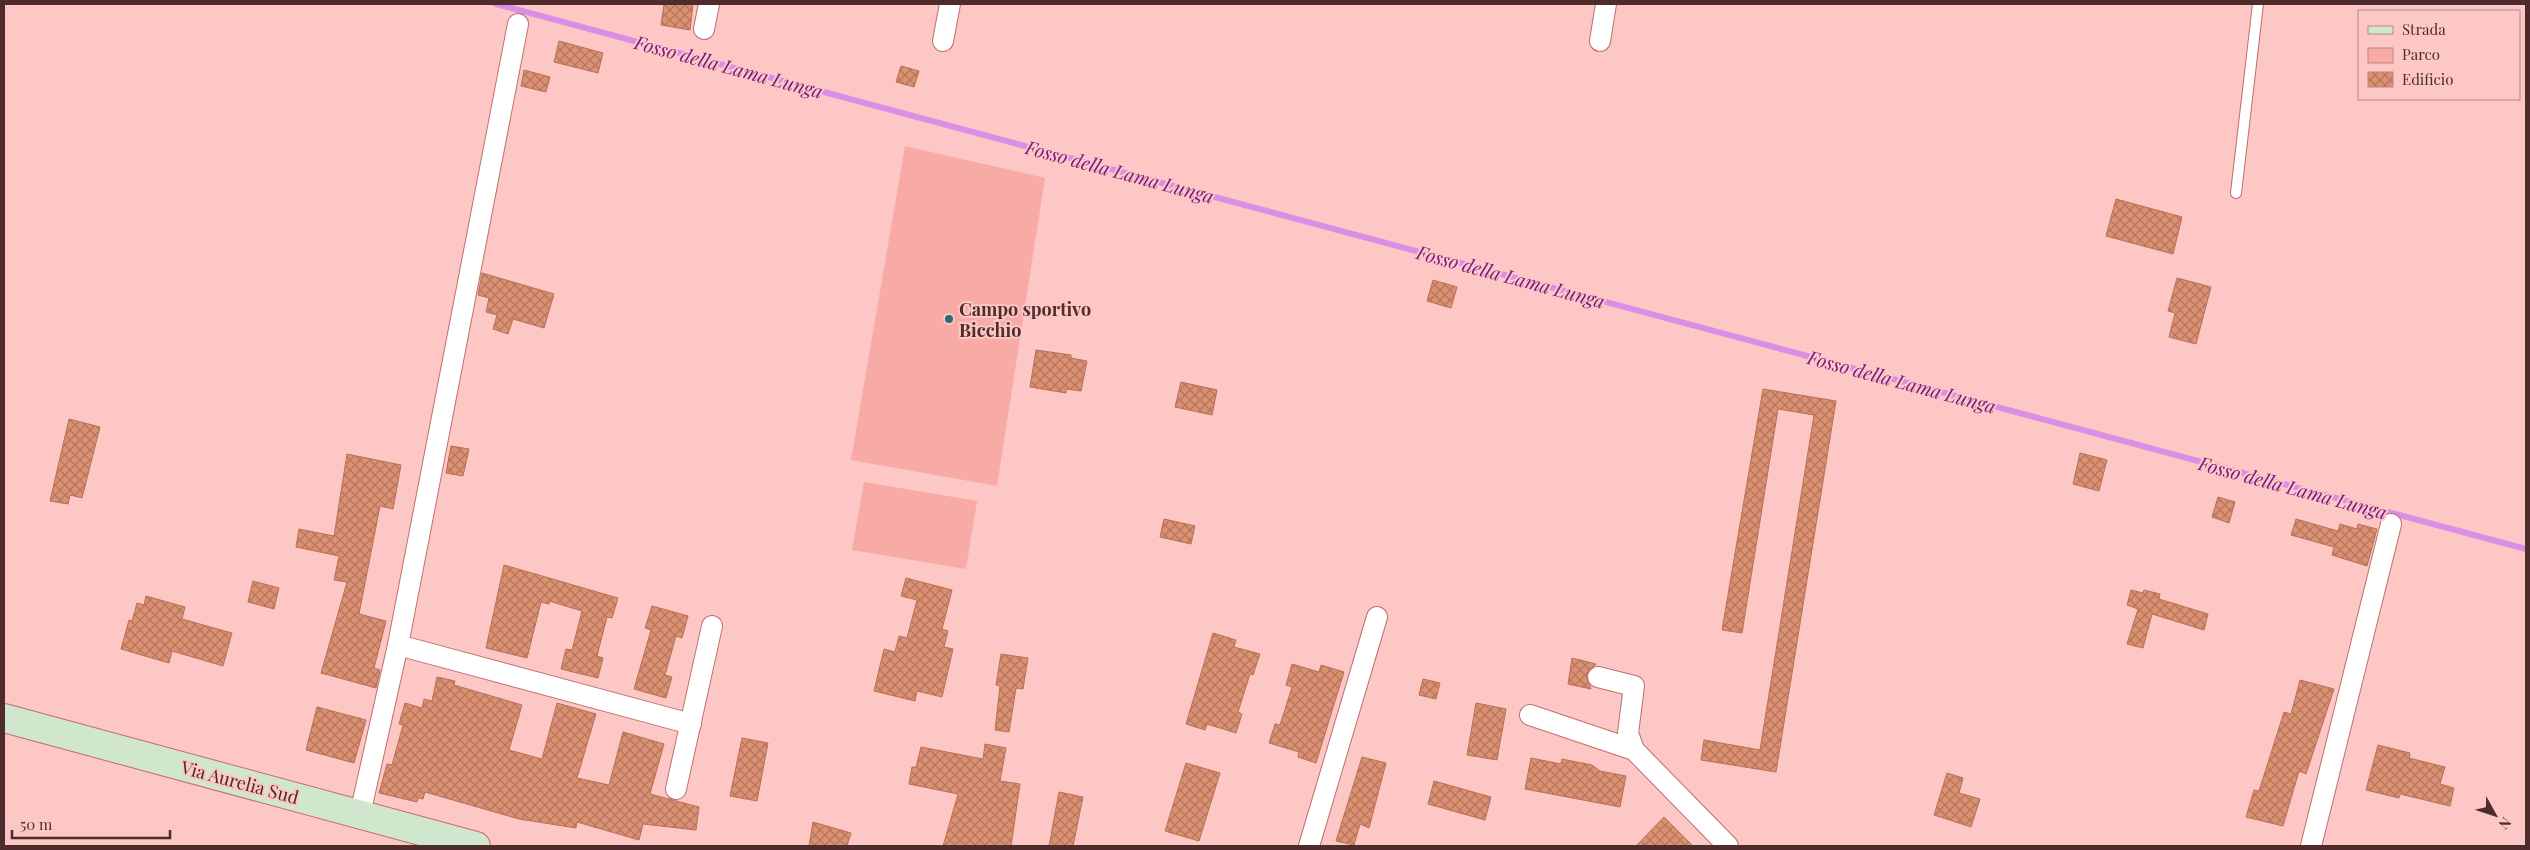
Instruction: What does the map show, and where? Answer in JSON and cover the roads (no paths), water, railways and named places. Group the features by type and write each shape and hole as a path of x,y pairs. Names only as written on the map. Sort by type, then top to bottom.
{"main road":[{"name":"Via Aurelia Sud","path":"4,718 476,846"}],"street":[{"path":"704,29 709,4"},
{"path":"943,41 950,4"},
{"path":"1600,41 1606,4"},
{"path":"360,814 398,644 518,24"},
{"path":"2310,846 2390,524"},
{"path":"1309,846 1377,617"},
{"path":"676,789 712,626"},
{"path":"398,644 691,724"},
{"path":"1598,677 1634,686 1628,734 1634,750 1728,846"},
{"path":"1530,715 1634,750"}],"lane":[{"path":"2236,193 2258,4"}],"waterway":[{"name":"Fosso della Lama Lunga","path":"496,4 2526,549"}],"place":[{"name":"Campo sportivo Bicchio","path":"949,319"}]}
